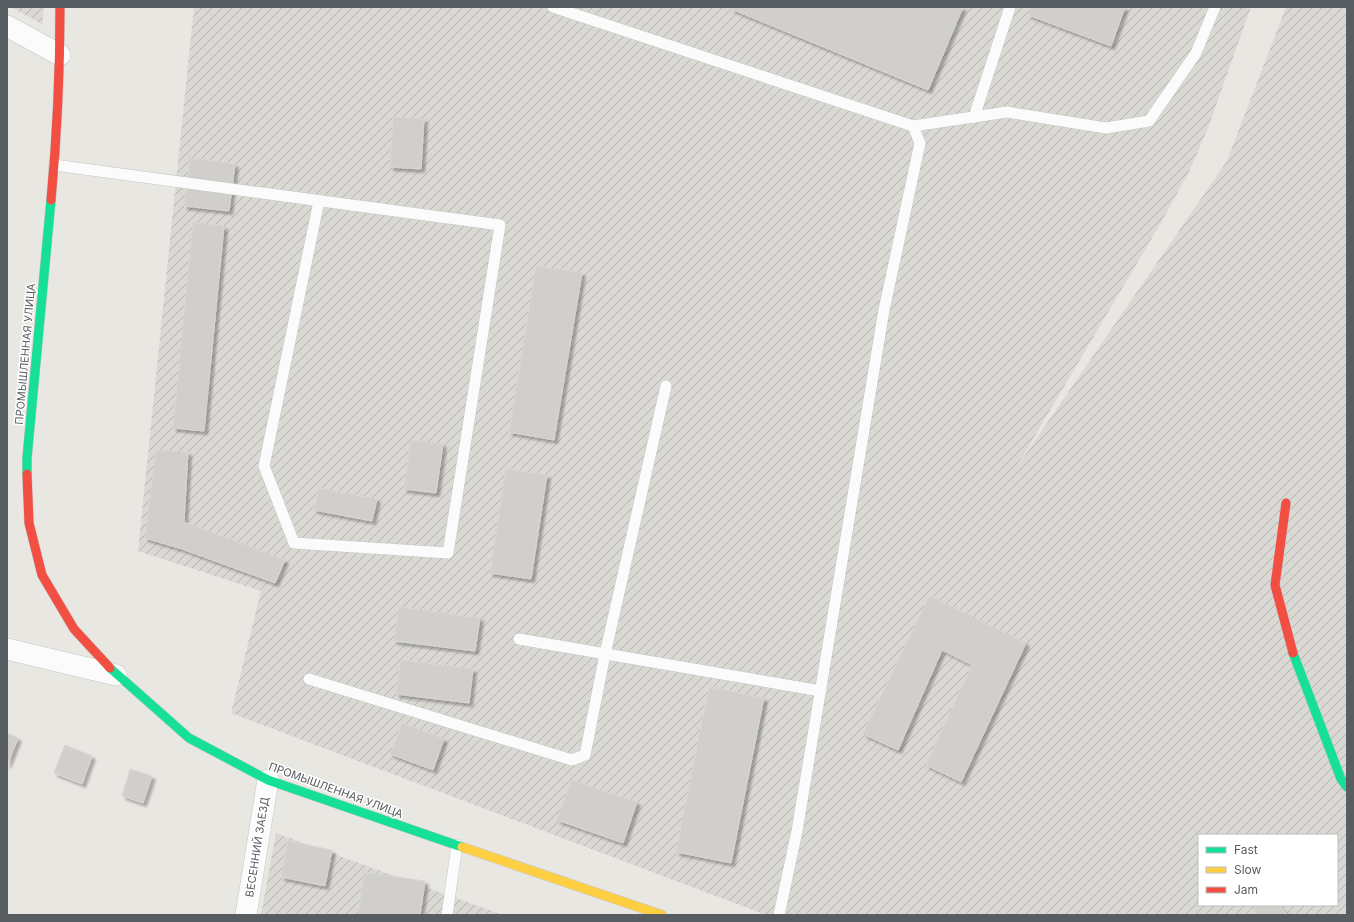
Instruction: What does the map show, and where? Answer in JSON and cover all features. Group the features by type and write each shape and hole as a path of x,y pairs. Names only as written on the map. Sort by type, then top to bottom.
{"street":[{"name":"ПРОМЫШЛЕННАЯ УЛИЦА","path":"60,7 60,55 54,165 27,458 29,523 42,575 74,629 116,675 189,738 268,780 662,915"},
{"path":"7,26 60,55"},
{"path":"1286,503 1275,585 1295,659 1341,778 1347,787"},
{"path":"7,649 116,675"},
{"name":"ВЕСЕННИЙ ЗАЕЗД","path":"246,915 268,780"}],"lane":[{"path":"553,7 913,126 1007,112 1106,128 1149,121 1196,53 1215,7"},
{"path":"974,117 1010,7"},
{"path":"779,915 797,831 884,310 920,143 913,126"},
{"path":"54,165 319,201 500,226 448,552 294,543 264,466 319,201"},
{"path":"309,679 572,760 585,755 605,654 666,386"},
{"path":"519,639 820,691"},
{"path":"447,915 457,845"}],"shaded area":[{"path":"11,7 44,7 42,24"},
{"path":"194,7 1251,7 1208,128 1189,172 1162,221 1016,468 1227,161 1286,7 1347,7 1347,915 766,915 231,713 261,591 138,551"},
{"path":"276,833 503,915 261,915"}],"building":[{"path":"732,7 963,7 928,90 731,9"},
{"path":"1031,7 1125,7 1111,46 1028,15"},
{"path":"393,117 424,119 421,169 390,167"},
{"path":"190,158 235,164 229,211 184,206"},
{"path":"193,223 224,226 204,431 173,428"},
{"path":"536,266 582,273 554,440 509,432"},
{"path":"411,440 443,444 436,493 404,489"},
{"path":"156,450 188,452 184,522 285,560 275,583 182,549 145,538"},
{"path":"506,469 547,475 531,579 490,573"},
{"path":"319,488 377,499 372,521 314,510"},
{"path":"929,596 1026,643 961,782 926,765 972,665 942,650 898,750 863,734"},
{"path":"399,607 480,618 475,651 394,641"},
{"path":"401,660 473,669 469,703 396,694"},
{"path":"709,687 764,698 731,863 676,852"},
{"path":"402,723 444,739 433,770 390,754"},
{"path":"7,733 18,738 7,765"},
{"path":"65,745 92,756 82,784 54,773"},
{"path":"130,769 152,776 143,803 122,796"},
{"path":"571,780 637,802 623,843 557,820"},
{"path":"288,841 332,850 325,886 281,877"},
{"path":"364,872 425,881 420,915 358,915"},
{"path":"1256,906 1280,906 1288,915 1258,915 1253,909"}],"traffic: fast":[{"path":"27,474 27,458 51,200"},
{"path":"1293,653 1341,779 1347,787"},
{"path":"110,668 189,738 268,780 462,847"}],"traffic: slow":[{"path":"462,847 662,915"}],"traffic: jam":[{"path":"51,200 58,104 60,7"},
{"path":"27,474 29,523 42,575 74,629 110,668"},
{"path":"1286,503 1275,585 1293,653"}]}
